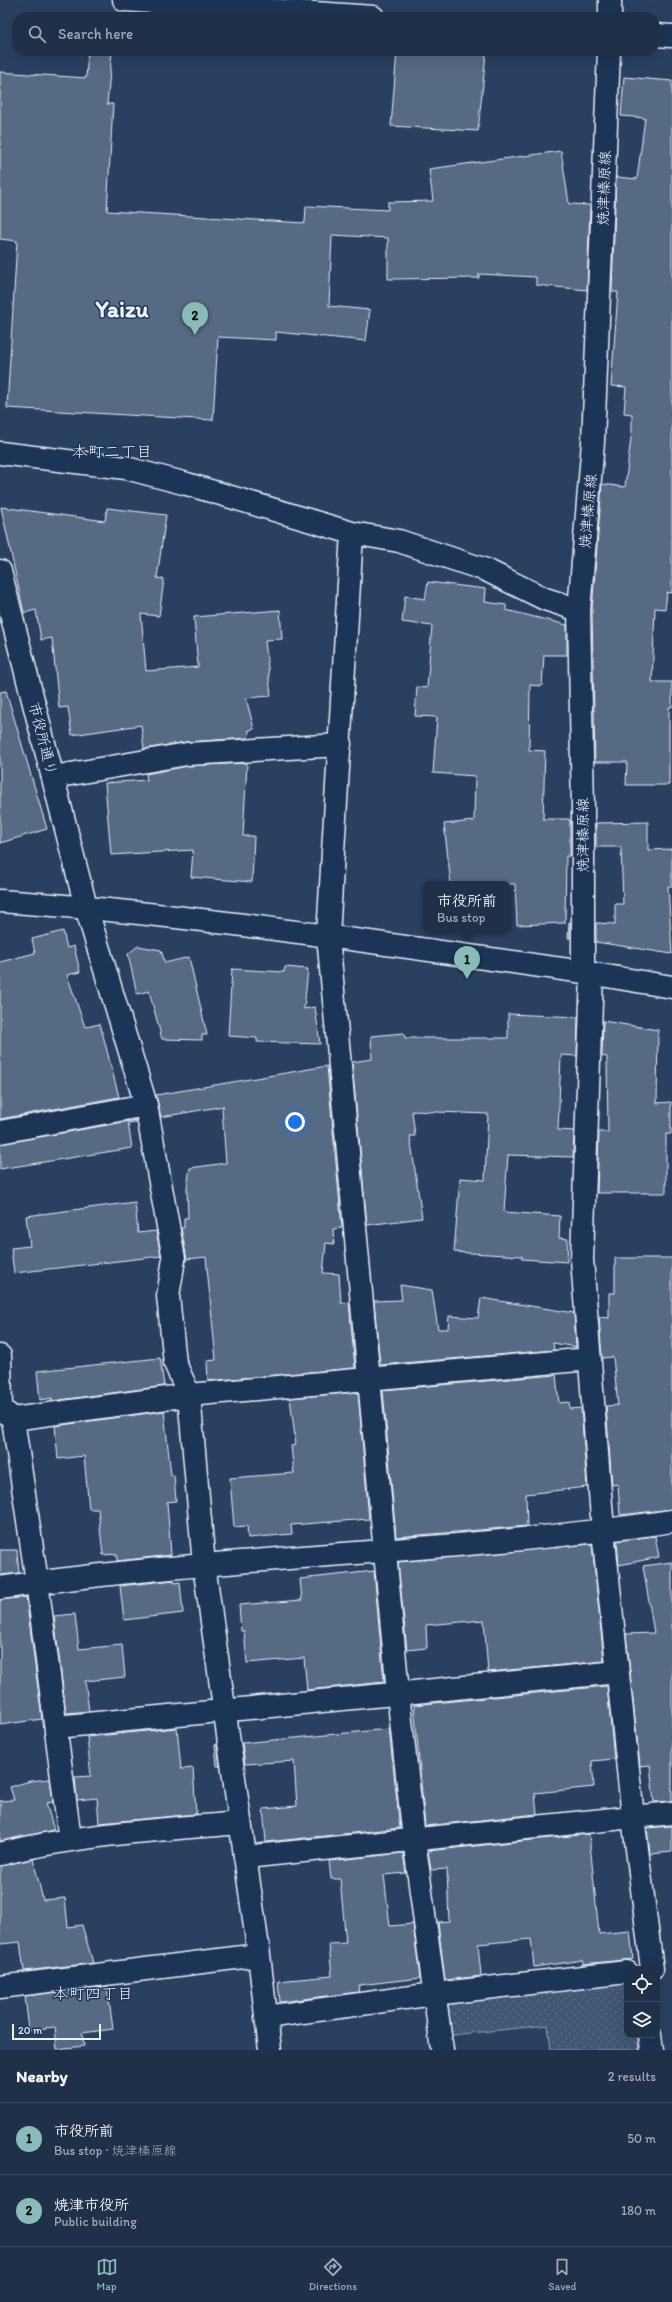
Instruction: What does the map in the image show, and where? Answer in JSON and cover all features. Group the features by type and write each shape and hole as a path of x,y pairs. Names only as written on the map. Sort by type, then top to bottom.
{"street":[{"path":"124,0 300,12"},
{"path":"610,0 610,12"},
{"path":"660,36 672,36"},
{"name":"焼津榛原線","path":"609,56 593,442 579,610 587,973 582,1259 603,1531 633,1817 652,1966"},
{"path":"0,454 126,468 352,533 399,541 486,570 545,599 579,610"},
{"path":"352,533 328,936 386,1550 398,1693 414,1839 442,2050"},
{"name":"市役所通り","path":"0,571 3,600 53,777 86,906 146,1105 174,1259 168,1296 175,1363 189,1395 204,1565 245,1857 270,2050"},
{"path":"53,777 187,754 340,745"},
{"path":"0,901 86,906 328,936 587,973 672,987"},
{"path":"0,1132 146,1105"},
{"path":"0,1356 1,1408 13,1419 37,1582 70,1840"},
{"path":"13,1419 189,1395 590,1359"},
{"path":"0,1588 37,1582 204,1565 603,1531 672,1520"},
{"path":"56,1727 224,1709 618,1672"},
{"path":"245,1857 672,1813"},
{"path":"0,1854 70,1840 240,1823"},
{"path":"0,1987 258,1955"},
{"path":"266,2016 434,1994 624,1972"},
{"path":"650,2038 652,2050"}],"shaded area":[{"path":"624,1981 624,2038 637,2038 639,2050 551,2050 548,2025 451,2035 448,2002"}],"building":[{"path":"88,56 112,56 107,104 113,104 107,211 305,223 306,206 388,210 388,202 433,201 429,169 561,151 569,204 590,205 587,290 536,285 536,277 479,274 479,278 388,279 388,238 332,235 329,306 370,310 366,341 276,332 276,340 218,337 213,420 7,408 17,241 0,239 0,72 86,78"},
{"path":"397,56 486,56 478,131 391,126"},
{"path":"624,77 672,81 672,593 667,592 665,609 655,608 652,682 672,682 672,707 669,707 669,785 626,785 627,762 595,762 592,610 602,484 625,487 632,430 632,414 624,413 626,387 611,386 618,292 612,292 616,177 637,179 645,118 621,116"},
{"path":"1,507 105,521 107,508 166,515 157,578 164,579 159,616 141,614 146,671 198,667 194,617 280,610 282,639 265,640 271,696 246,698 254,729 249,730 248,738 186,742 144,749 141,725 72,735 68,707 59,708 52,638 41,640 36,610 24,613"},
{"path":"428,582 486,589 485,602 506,605 506,610 567,625 567,655 544,655 542,686 530,685 529,750 545,751 543,819 569,819 570,823 570,856 566,856 565,923 517,925 515,884 511,884 511,881 451,881 444,824 474,821 475,776 433,773 437,717 415,716 417,687 427,688 432,626 402,622 405,596 425,599"},
{"path":"6,691 47,829 0,843 0,692"},
{"path":"247,763 243,836 254,836 252,882 191,877 193,850 111,855 105,783 147,780 146,774 188,766"},
{"path":"648,822 648,850 672,849 672,886 668,886 672,954 596,942 596,923 615,924 615,904 623,904 621,847 596,847 596,823"},
{"path":"569,922 570,938 568,938"},
{"path":"63,931 67,948 74,946 80,972 67,975 85,1027 100,1024 119,1097 0,1119 0,962 35,953 32,939"},
{"path":"138,946 161,950 165,963 189,957 207,1035 202,1035 202,1040 162,1039 149,991 137,994 128,954"},
{"path":"285,967 308,969 304,1009 315,1007 320,1044 257,1042 257,1038 228,1036 232,969 284,972"},
{"path":"508,1014 578,1017 577,1056 561,1055 558,1130 574,1131 573,1157 508,1155 504,1212 560,1216 559,1238 568,1239 567,1262 522,1259 522,1256 454,1252 460,1178 485,1180 488,1114 412,1111 415,1136 410,1136 422,1218 367,1225 352,1062 372,1059 371,1036 404,1033 405,1038 508,1038"},
{"path":"603,1021 658,1030 657,1103 671,1102 671,1134 666,1134 666,1193 597,1193 599,1132 608,1132 607,1057 602,1056"},
{"path":"327,1066 342,1228 333,1229 334,1244 326,1243 323,1273 339,1274 341,1303 349,1303 355,1368 208,1381 207,1361 216,1360 206,1257 187,1259 181,1228 184,1228 184,1218 188,1218 187,1187 190,1168 226,1163 222,1109 224,1106 161,1117 156,1095"},
{"path":"136,1120 136,1122 128,1123 132,1148 0,1169 0,1144"},
{"path":"135,1202 138,1233 156,1231 161,1256 14,1273 11,1248 30,1246 26,1216"},
{"path":"615,1258 672,1258 672,1509 620,1515 618,1484 612,1485 606,1406 618,1405 613,1357 602,1358 599,1317 609,1318 609,1293 615,1293"},
{"path":"400,1285 432,1290 438,1329 448,1329 449,1316 478,1318 481,1298 574,1313 576,1347 553,1343 554,1350 380,1365 374,1301 402,1300"},
{"path":"160,1358 164,1386 52,1401 52,1398 40,1400 37,1371"},
{"path":"556,1375 559,1403 569,1402 570,1409 581,1408 587,1487 526,1494 527,1526 396,1537 383,1390"},
{"path":"358,1392 369,1519 291,1525 292,1534 248,1538 247,1526 234,1527 230,1478 294,1473 291,1446 296,1445 290,1398"},
{"path":"164,1411 171,1475 174,1475 176,1501 167,1502 171,1555 117,1561 117,1554 103,1555 98,1509 89,1509 84,1456 58,1459 55,1426"},
{"path":"655,1536 659,1557 619,1565 617,1541"},
{"path":"592,1544 604,1661 488,1672 484,1620 426,1625 427,1648 407,1650 398,1562"},
{"path":"0,1550 17,1550 19,1573 0,1575"},
{"path":"672,1562 672,1801 654,1802 650,1765 640,1766 626,1634 654,1633 643,1566"},
{"path":"374,1571 384,1682 307,1690 304,1658 247,1663 244,1631 241,1631 239,1605 302,1600 300,1579"},
{"path":"174,1580 174,1583 180,1582 183,1613 124,1620 120,1586"},
{"path":"26,1597 42,1719 0,1725 0,1600"},
{"path":"75,1614 79,1649 122,1645 125,1677 85,1681 89,1711 66,1713 54,1616"},
{"path":"607,1686 614,1759 592,1761 594,1787 535,1793 537,1814 425,1826 414,1705"},
{"path":"177,1728 181,1769 193,1768 196,1814 99,1823 97,1798 77,1800 75,1777 91,1776 87,1737"},
{"path":"389,1729 400,1828 266,1842 263,1809 297,1806 294,1761 245,1764 242,1743"},
{"path":"215,1745 217,1745 220,1766 217,1766"},
{"path":"50,1779 53,1802 46,1803 54,1830 0,1841 0,1801 14,1800 10,1787 30,1781"},
{"path":"672,1826 672,1852 650,1854 647,1828"},
{"path":"589,1834 599,1934 630,1931 633,1959 583,1964 583,1960 534,1967 531,1939 478,1944 481,1976 445,1980 438,1922 449,1921 447,1869 431,1870 428,1851"},
{"path":"403,1853 406,1873 384,1875 390,1926 413,1924 420,1978 359,1985 358,1992 280,2002 278,1981 332,1976 329,1944 346,1943 340,1879 331,1879 329,1861"},
{"path":"33,1859 43,1900 65,1898 68,1927 82,1925 93,1963 24,1971 20,1942 0,1944 0,1866"},
{"path":"107,1986 113,2029 82,2033 84,2046 57,2049 55,2027 29,2030 25,1996"}],"place":[{"name":"焼津市役所","path":"195,335"},
{"name":"市役所前","path":"467,979"}],"district":[{"name":"Yaizu","path":"122,309"},
{"name":"本町二丁目","path":"112,451"},
{"name":"本町四丁目","path":"93,1993"}]}
